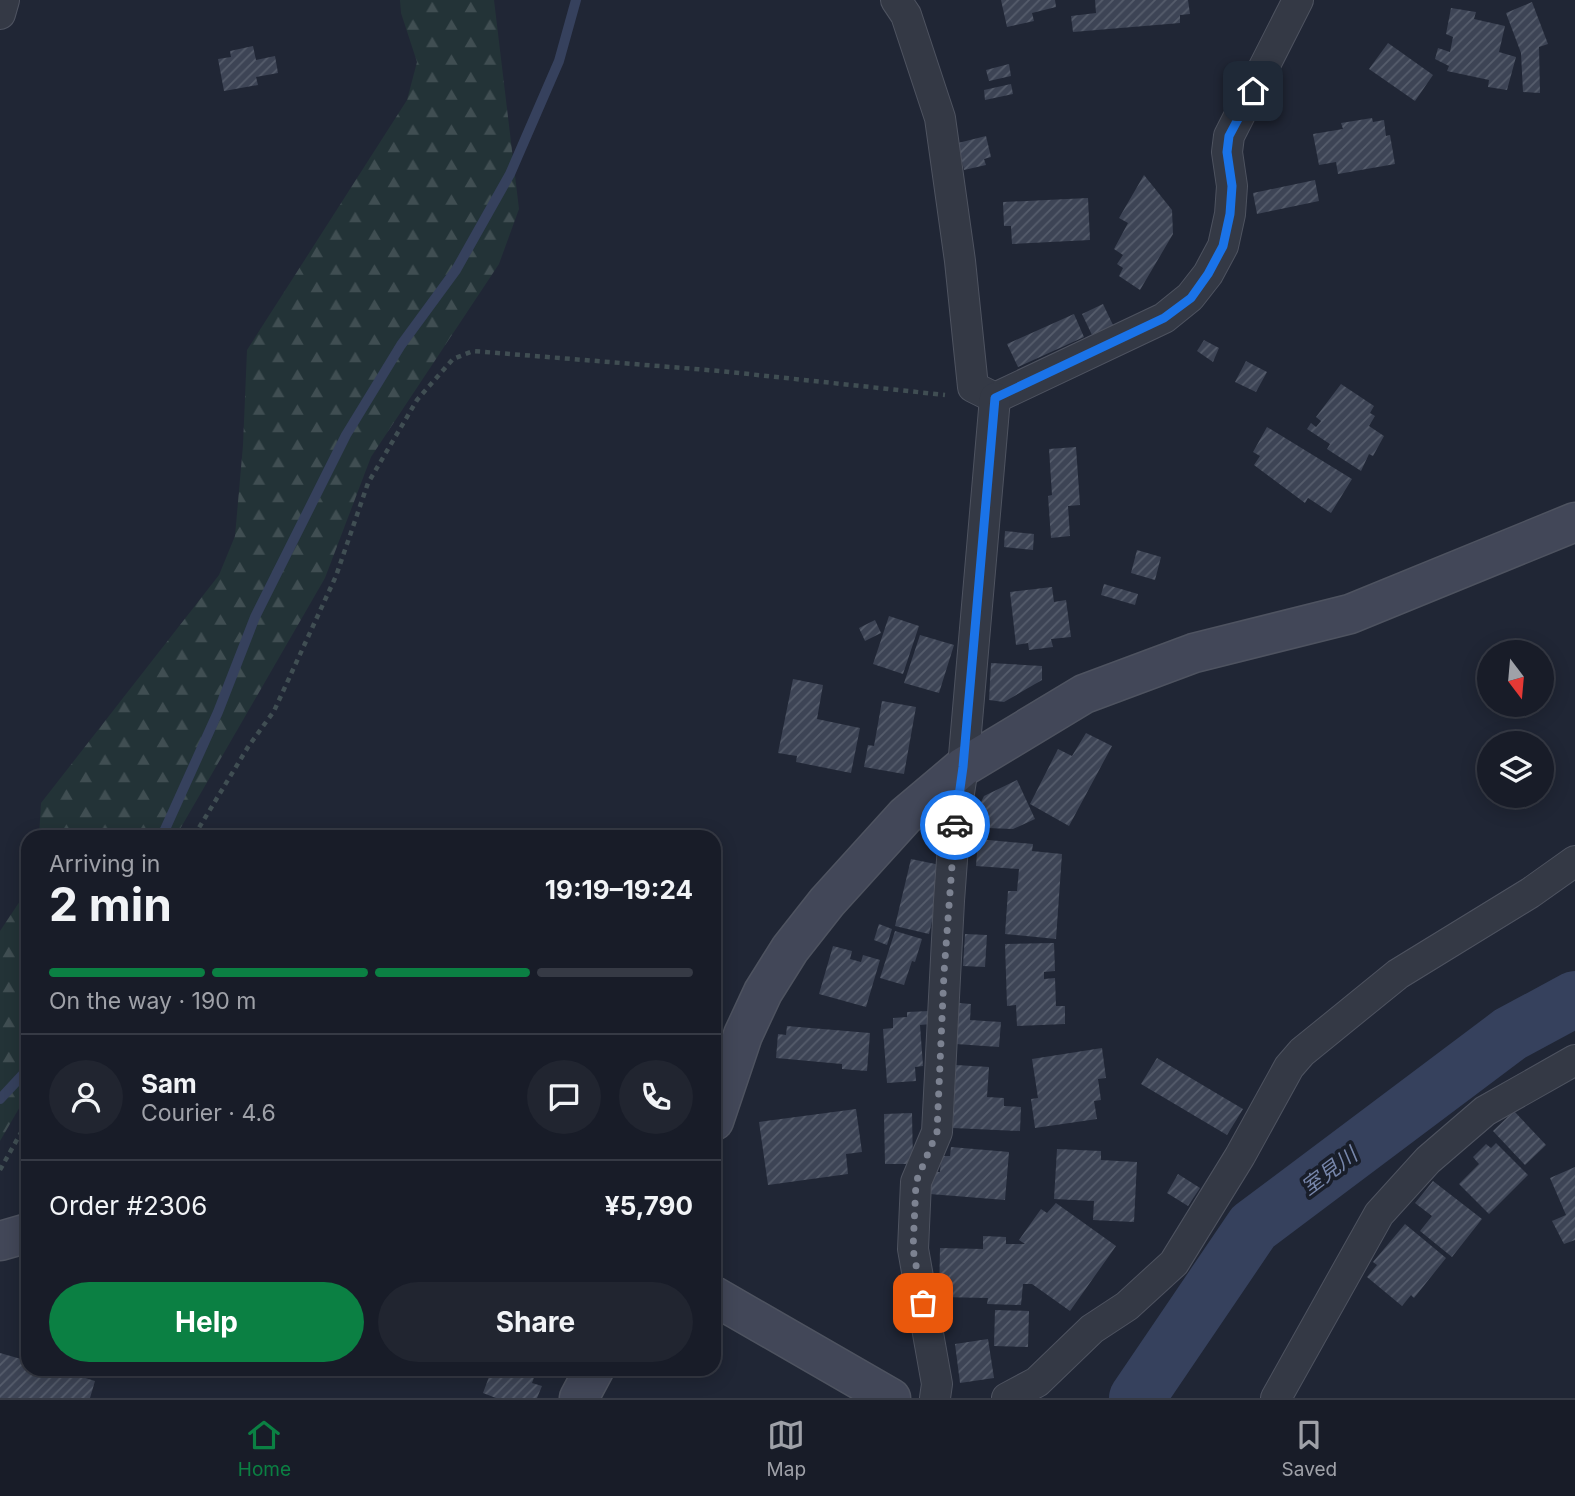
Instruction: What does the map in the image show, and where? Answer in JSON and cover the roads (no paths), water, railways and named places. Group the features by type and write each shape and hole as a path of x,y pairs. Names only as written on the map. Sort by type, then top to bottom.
{"street":[{"path":"0,14 5,0"},
{"path":"896,0 906,15 940,118 960,261 984,392 963,767 955,819 949,901 937,1132 916,1182 915,1196 913,1249 937,1384 935,1398"},
{"path":"984,392 1164,318 1191,298 1223,246 1230,214 1232,186 1227,152 1229,136 1298,0"},
{"path":"721,1100 743,1035 763,992 790,949 827,902 905,817 963,767 1084,694 1194,653 1350,614 1575,522"},
{"path":"1007,1398 1037,1382 1092,1329 1127,1306 1174,1263 1240,1156 1289,1067 1302,1052 1398,974 1530,893 1575,861"},
{"path":"1276,1398 1379,1214 1428,1160 1485,1111 1575,1060"},
{"path":"0,1241 21,1235"},
{"path":"721,1300 891,1398"},
{"path":"579,1398 591,1376"}],"waterway":[{"path":"165,830 218,712 255,617 346,435 401,345 456,270 510,174 559,61 576,0"},
{"name":"室見川","path":"1137,1398 1253,1227 1510,1034 1575,999"},
{"path":"0,1099 21,1076"}]}
